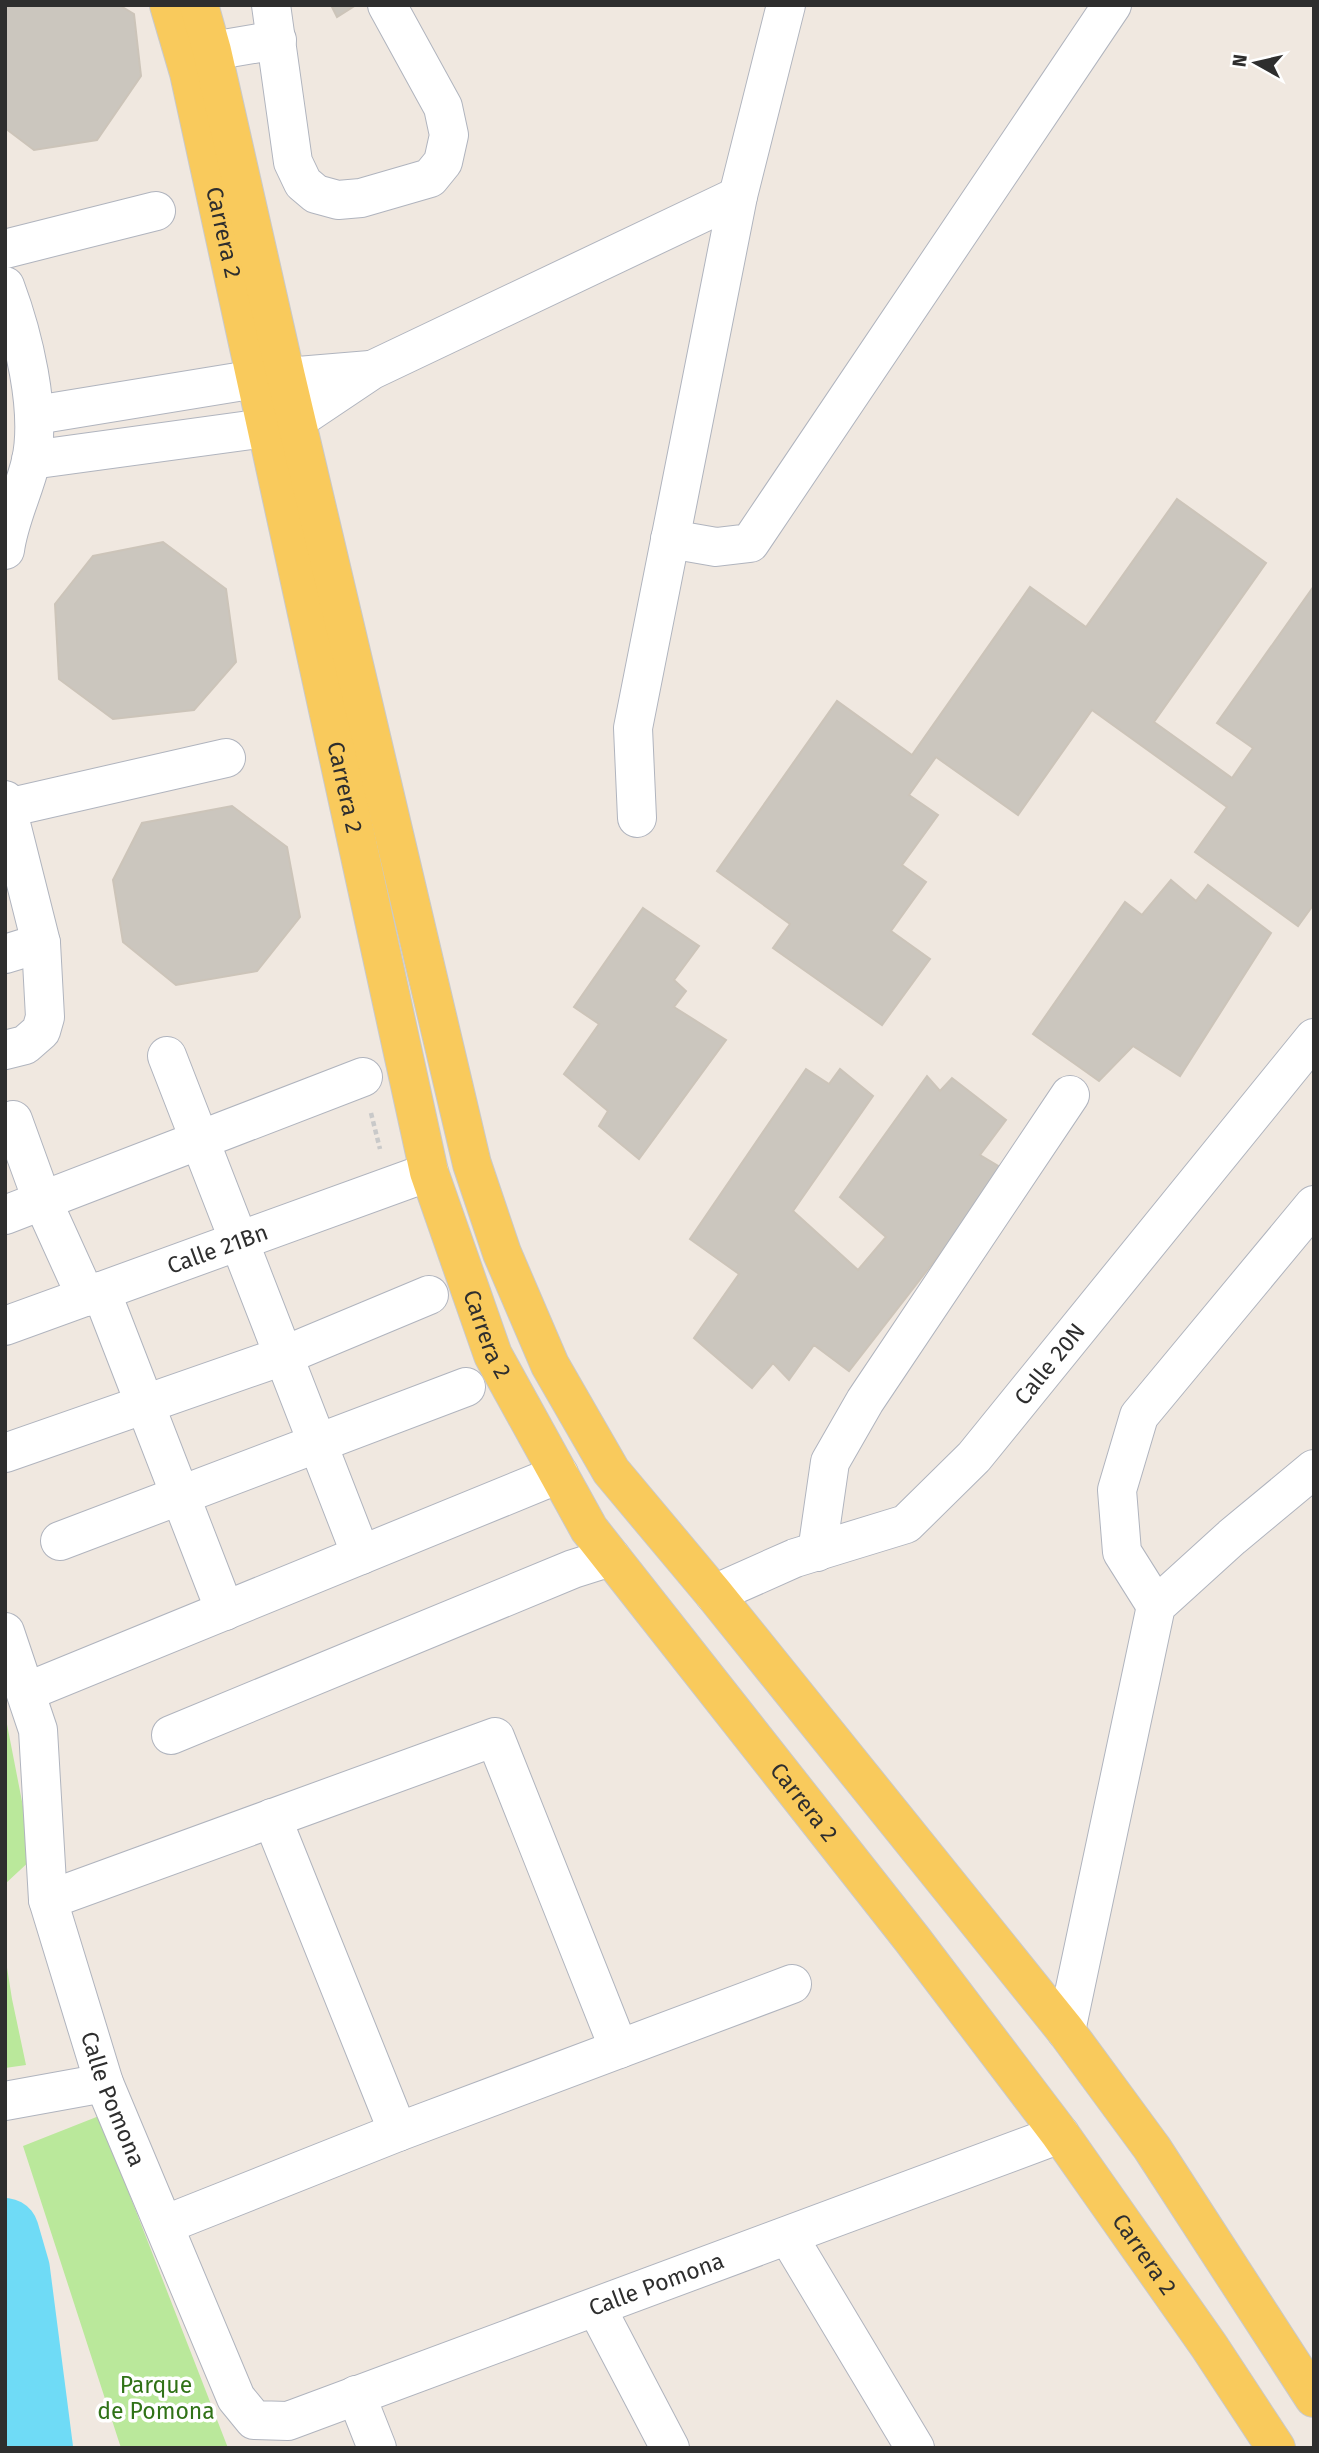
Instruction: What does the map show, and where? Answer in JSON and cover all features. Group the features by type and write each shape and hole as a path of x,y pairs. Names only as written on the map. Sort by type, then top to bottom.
{"main road":[{"name":"Carrera 2","path":"169,5 271,378"},
{"name":"Carrera 2","path":"200,5 212,51 271,378 429,1172 493,1355 589,1529 912,1939 1060,2134 1209,2346 1276,2448"},
{"name":"Carrera 2","path":"281,424 472,1164 502,1253 550,1365 611,1471 714,1594 1066,2031 1152,2148 1314,2398"}],"street":[{"path":"212,51 274,23 293,162 303,183 316,194 338,200 361,198 430,178 443,162 449,135 443,107 387,5"},
{"path":"637,818 633,727 738,196 786,5"},
{"path":"670,540 716,547 750,543 1112,5"},
{"path":"31,460 281,424 372,370 738,196"},
{"path":"5,249 156,211"},
{"path":"5,286 16,316 36,415 31,460 5,550"},
{"path":"36,415 271,378 372,370"},
{"path":"5,1050 24,1045 41,1031 44,1017 23,948 6,804 226,758"},
{"name":"Calle 20N","path":"714,1594 795,1558 906,1524 974,1457 1314,1038"},
{"path":"167,1056 361,1555"},
{"path":"5,1214 363,1077"},
{"path":"817,1552 830,1462 865,1401 1070,1095"},
{"path":"13,1120 43,1200 94,1294 145,1404 225,1611"},
{"name":"Calle 21Bn","path":"5,1326 429,1172"},
{"path":"1156,1606 1122,1552 1117,1490 1139,1416 1314,1205"},
{"path":"5,1453 283,1356 429,1296"},
{"path":"61,1541 466,1387"},
{"path":"1066,2031 1156,1606 1232,1537 1314,1469"},
{"path":"26,1692 559,1474"},
{"path":"171,1735 573,1569 611,1557"},
{"name":"Calle Pomona","path":"5,1632 38,1730 48,1900 104,2083 236,2398 254,2420 288,2421 1060,2134"},
{"path":"48,1900 495,1737 619,2049"},
{"path":"272,1818 398,2132"},
{"path":"164,2225 398,2132 792,1984"},
{"path":"22,2097 104,2083"},
{"path":"788,2236 915,2448"},
{"path":"596,2307 670,2448"},
{"path":"356,2395 376,2448"}],"green space":[{"path":"5,1714 33,1858 5,1884"},
{"path":"5,1955 26,2065 5,2068"},
{"name":"Parque de Pomona","path":"99,2116 228,2448 121,2448 23,2146"}],"building":[{"path":"5,5 119,5 134,14 141,76 97,140 34,150 5,128"},
{"path":"331,5 356,5 337,17"},
{"path":"1177,499 1266,563 1154,722 1232,778 1253,748 1217,723 1314,586 1314,904 1298,926 1195,852 1227,807 1092,710 1018,815 936,757 909,795 938,815 902,865 926,882 891,931 930,959 882,1025 773,948 790,924 717,871 837,701 912,755 1030,587 1086,627"},
{"path":"163,542 226,589 236,662 194,710 113,719 59,679 55,604 93,556"},
{"path":"232,806 287,847 300,917 257,971 176,985 123,942 113,880 142,823"},
{"path":"1171,880 1196,901 1208,885 1271,933 1180,1076 1133,1046 1099,1081 1033,1034 1125,902 1142,915"},
{"path":"643,908 699,946 674,980 686,991 674,1007 726,1040 639,1159 599,1126 608,1111 564,1074 599,1024 574,1007"},
{"path":"806,1069 829,1084 840,1069 873,1096 793,1211 858,1270 886,1237 840,1197 927,1076 940,1091 952,1078 1006,1120 980,1155 1005,1170 849,1371 814,1345 789,1380 773,1363 752,1388 694,1338 739,1274 690,1239"}],"waterway":[{"path":"5,2232 16,2270 39,2448"}]}
